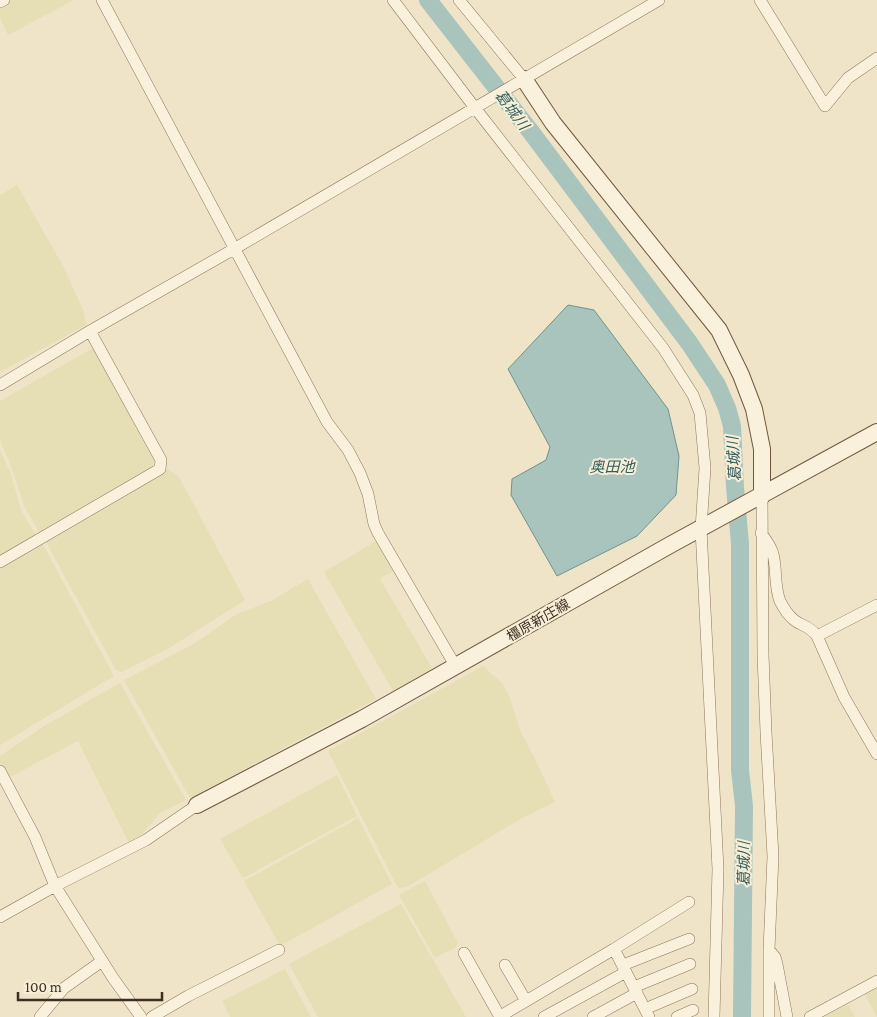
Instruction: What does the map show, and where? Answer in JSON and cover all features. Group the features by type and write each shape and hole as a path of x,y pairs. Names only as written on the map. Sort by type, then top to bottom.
{"main road":[{"path":"521,81 719,330 741,375 754,409 762,449 759,497"},
{"name":"橿原新庄線","path":"197,805 362,719 877,432"}],"street":[{"path":"0,2 4,0"},
{"path":"102,0 327,422 348,450 368,494 374,524 456,667"},
{"path":"393,0 664,348 693,395 700,413 705,468 718,869 714,1017"},
{"path":"459,0 521,81"},
{"path":"0,385 660,0"},
{"path":"760,0 825,106 848,78 877,58"},
{"path":"0,562 160,469 161,460 90,331"},
{"path":"759,497 762,533 766,732 773,856 769,950 769,1017"},
{"path":"762,533 773,553 780,600 793,620 812,629 817,636 844,697 877,754"},
{"path":"817,636 877,605"},
{"path":"0,771 34,837 56,886 122,992 141,1017"},
{"path":"0,917 146,840 197,805"},
{"path":"464,952 499,1017 614,949 688,902"},
{"path":"544,1017 565,1012 624,969 689,939"},
{"path":"614,949 635,990 644,1014 692,989"},
{"path":"152,1017 188,996 280,950"},
{"path":"769,950 777,964 787,1017"},
{"path":"40,1017 64,988 102,961"},
{"path":"593,1017 635,990 690,964"},
{"path":"506,965 526,1001"},
{"path":"810,1017 877,981"},
{"path":"677,1017 693,1010"}],"shaded area":[{"path":"8,0 74,0 8,35 0,18 0,4"},
{"path":"17,185 63,266 84,312 86,325 0,372 0,195"},
{"path":"93,348 154,461 152,468 39,532 25,508 0,440 0,401"},
{"path":"0,450 11,474 21,510 36,535 0,555"},
{"path":"168,469 179,477 245,600 171,647 121,672 116,670 46,542"},
{"path":"378,540 395,570 380,579 432,668 393,691 324,572"},
{"path":"42,543 114,676 0,745 0,567"},
{"path":"308,579 376,699 190,798 124,680 192,645 237,614 271,601"},
{"path":"483,666 503,684 510,698 520,730 555,802 517,821 407,887 400,888 397,886 328,751"},
{"path":"120,683 186,800 160,813 138,839 129,843 78,741 8,778 0,763 0,756 44,726"},
{"path":"337,775 357,816 242,877 220,839"},
{"path":"358,818 392,884 280,946 244,881"},
{"path":"425,881 458,943 456,947 435,958 399,895"},
{"path":"401,904 466,1017 318,1017 289,964"},
{"path":"285,969 311,1017 230,1017 222,1001"},
{"path":"877,987 877,1017 864,993"},
{"path":"848,1004 855,1017 824,1017"}],"water":[{"name":"奥田池","path":"568,305 594,310 668,409 679,456 676,495 637,536 557,576 511,495 512,479 546,460 550,447 508,369"}],"waterway":[{"name":"葛城川","path":"428,0 531,132 690,344 717,385 727,408 732,426 740,544 740,770 744,806 742,1017"}]}
